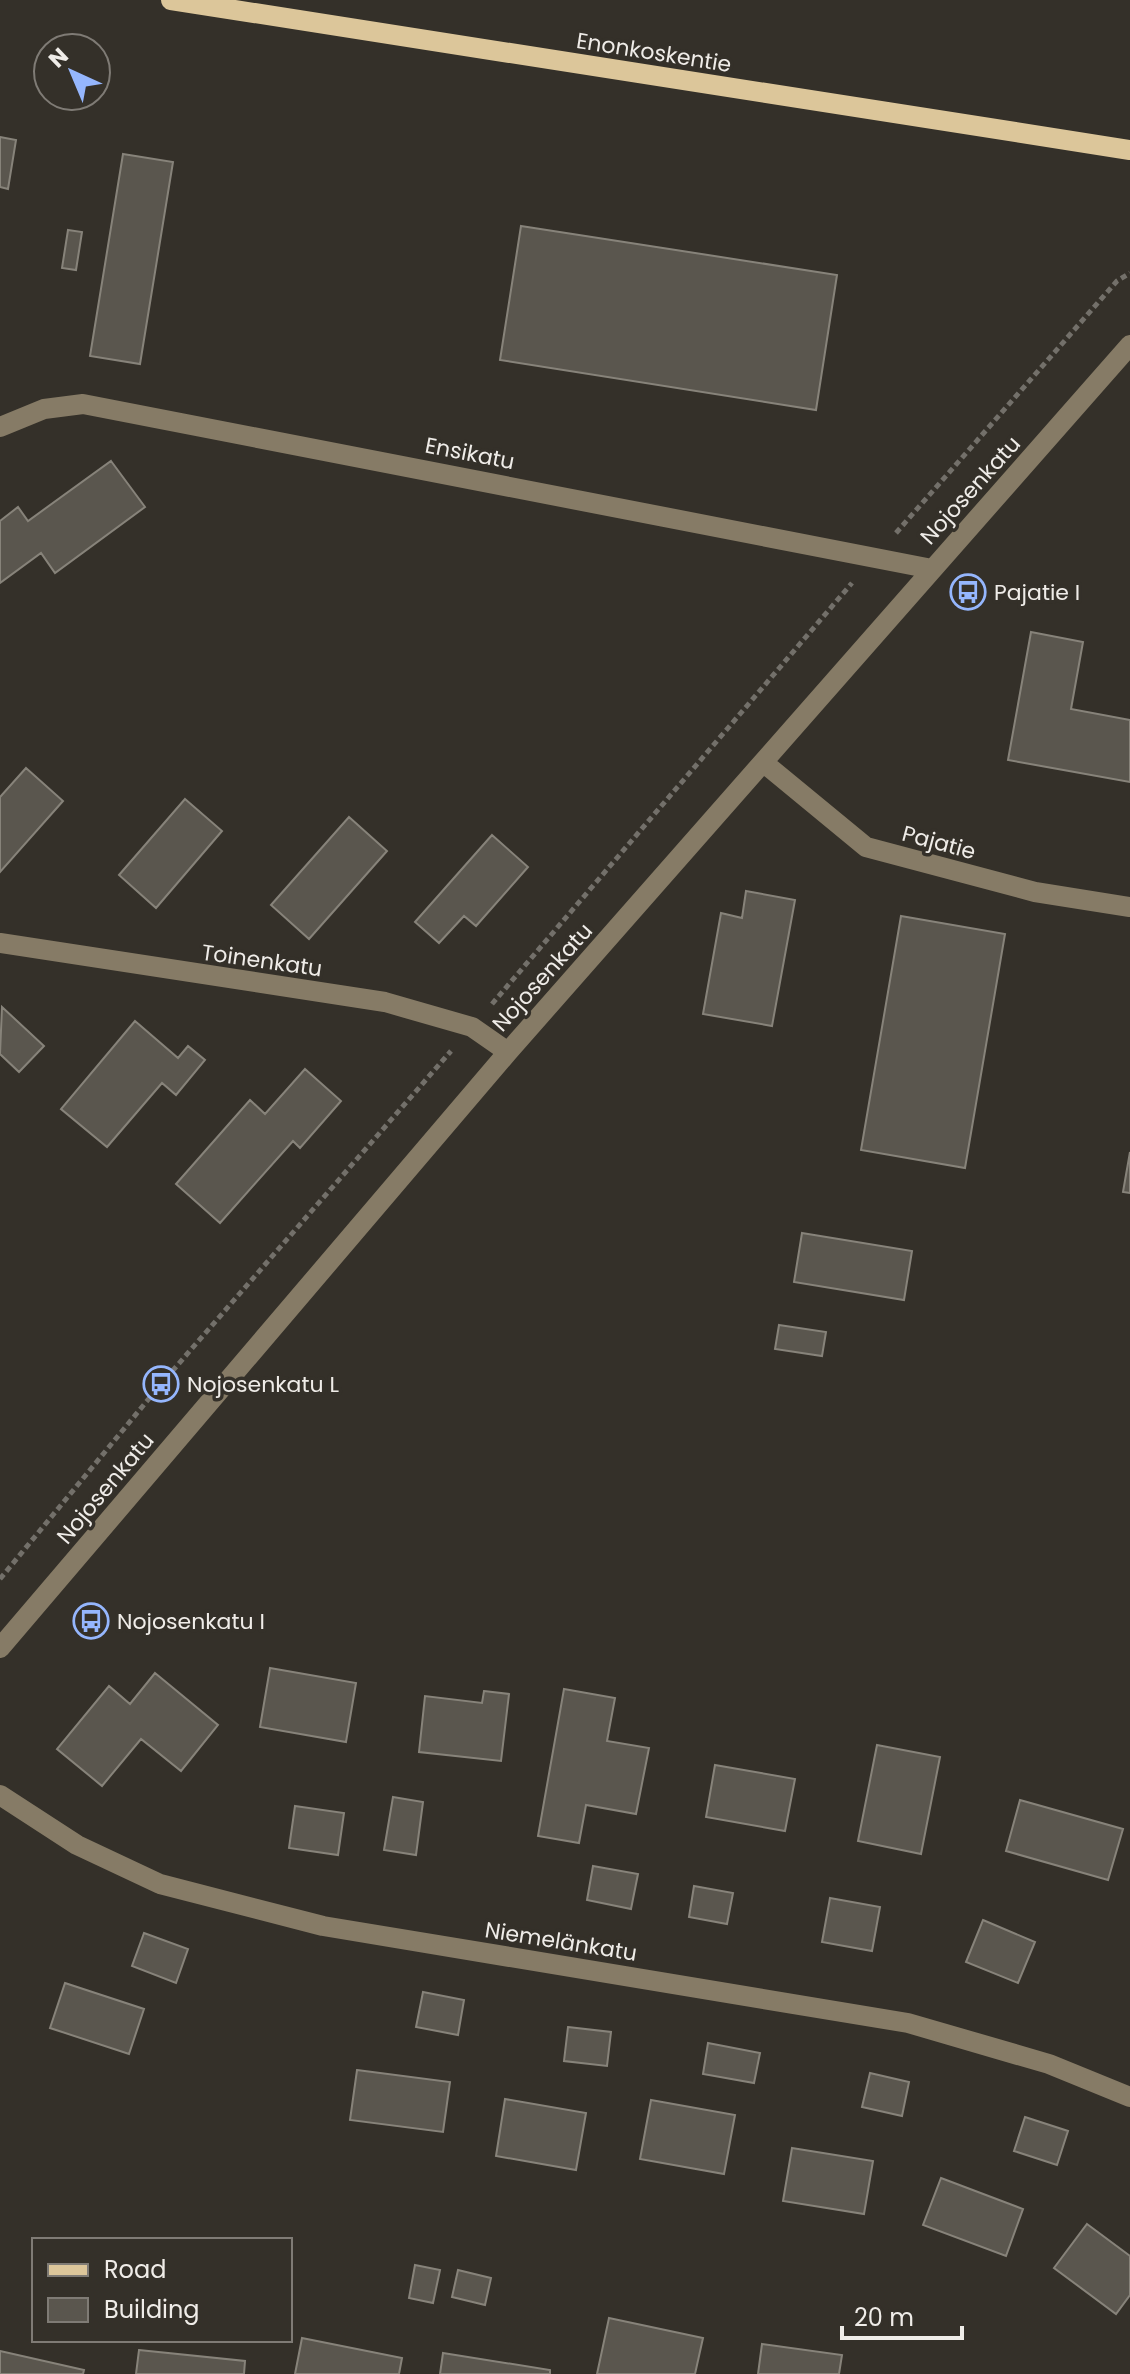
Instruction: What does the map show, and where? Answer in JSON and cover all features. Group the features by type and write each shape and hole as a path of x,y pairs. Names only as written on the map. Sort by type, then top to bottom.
{"main road":[{"name":"Enonkoskentie","path":"171,0 1130,150"}],"street":[{"name":"Nojosenkatu","path":"0,1648 508,1052 1130,345"},
{"name":"Ensikatu","path":"0,427 44,409 83,404 932,569"},
{"name":"Pajatie","path":"764,763 866,847 1035,892 1130,907"},
{"name":"Toinenkatu","path":"0,943 385,1002 472,1027 508,1052"},
{"name":"Niemelänkatu","path":"0,1795 77,1845 160,1884 323,1926 908,2023 1049,2064 1130,2097"}],"path":[{"path":"0,1579 161,1384 875,556 1117,281 1130,273"}],"building":[{"path":"0,137 16,140 8,189 0,187"},
{"path":"123,154 173,162 140,364 90,356"},
{"path":"521,226 837,275 816,410 500,360"},
{"path":"68,230 82,232 76,270 62,268"},
{"path":"111,461 145,507 55,573 41,553 0,583 0,521 18,507 28,521"},
{"path":"1031,632 1083,642 1071,709 1130,720 1130,782 1008,760"},
{"path":"26,768 63,801 0,872 0,797"},
{"path":"185,799 222,831 156,908 119,875"},
{"path":"349,817 387,851 309,939 271,905"},
{"path":"492,835 528,867 476,926 464,916 439,943 415,922"},
{"path":"746,891 795,900 772,1026 703,1014 721,913 742,918"},
{"path":"901,916 1005,934 965,1168 861,1150"},
{"path":"2,1007 44,1046 19,1072 0,1054"},
{"path":"135,1021 178,1058 188,1046 205,1060 176,1095 162,1083 107,1147 61,1109"},
{"path":"305,1069 341,1101 300,1148 293,1141 220,1223 176,1184 250,1100 265,1114"},
{"path":"1130,1152 1130,1193 1123,1192"},
{"path":"802,1233 912,1251 904,1300 794,1282"},
{"path":"779,1325 826,1332 822,1356 775,1349"},
{"path":"270,1668 356,1683 346,1742 260,1727"},
{"path":"155,1673 218,1725 181,1771 141,1739 102,1786 57,1749 109,1686 130,1704"},
{"path":"564,1689 615,1698 607,1741 649,1748 636,1814 586,1805 579,1843 538,1836"},
{"path":"484,1691 509,1694 501,1761 419,1752 425,1696 482,1703"},
{"path":"877,1745 940,1757 921,1854 858,1841"},
{"path":"715,1765 795,1779 785,1831 706,1817"},
{"path":"393,1797 423,1802 416,1855 384,1850"},
{"path":"1020,1800 1123,1829 1108,1880 1006,1851"},
{"path":"295,1806 344,1813 338,1855 289,1848"},
{"path":"593,1866 638,1874 631,1909 587,1900"},
{"path":"694,1886 733,1893 727,1924 689,1917"},
{"path":"830,1898 880,1907 872,1951 822,1942"},
{"path":"983,1920 1035,1942 1018,1983 966,1962"},
{"path":"144,1933 188,1949 176,1983 132,1966"},
{"path":"65,1983 144,2009 129,2054 50,2028"},
{"path":"423,1992 464,2000 458,2035 416,2027"},
{"path":"568,2027 611,2032 607,2066 564,2061"},
{"path":"708,2043 760,2053 754,2083 703,2074"},
{"path":"357,2070 450,2082 443,2132 350,2120"},
{"path":"870,2073 909,2082 902,2116 862,2107"},
{"path":"505,2099 586,2113 576,2170 496,2156"},
{"path":"651,2100 735,2115 724,2174 640,2159"},
{"path":"1025,2117 1068,2131 1057,2165 1014,2151"},
{"path":"792,2148 873,2161 864,2214 783,2201"},
{"path":"941,2178 1023,2209 1006,2256 923,2225"},
{"path":"1087,2224 1130,2256 1130,2295 1116,2314 1054,2268"},
{"path":"415,2265 440,2270 433,2303 409,2298"},
{"path":"458,2270 491,2278 485,2305 452,2297"},
{"path":"609,2318 703,2338 695,2374 597,2374"},
{"path":"302,2338 402,2358 399,2374 295,2374"},
{"path":"762,2344 842,2355 839,2374 758,2374"},
{"path":"139,2350 245,2361 244,2374 136,2374"},
{"path":"0,2351 84,2370 83,2374 0,2374"},
{"path":"443,2353 550,2370 550,2374 440,2374"}],"place":[{"name":"Pajatie I","path":"968,592"},
{"name":"Nojosenkatu L","path":"161,1384"},
{"name":"Nojosenkatu I","path":"91,1621"}]}
